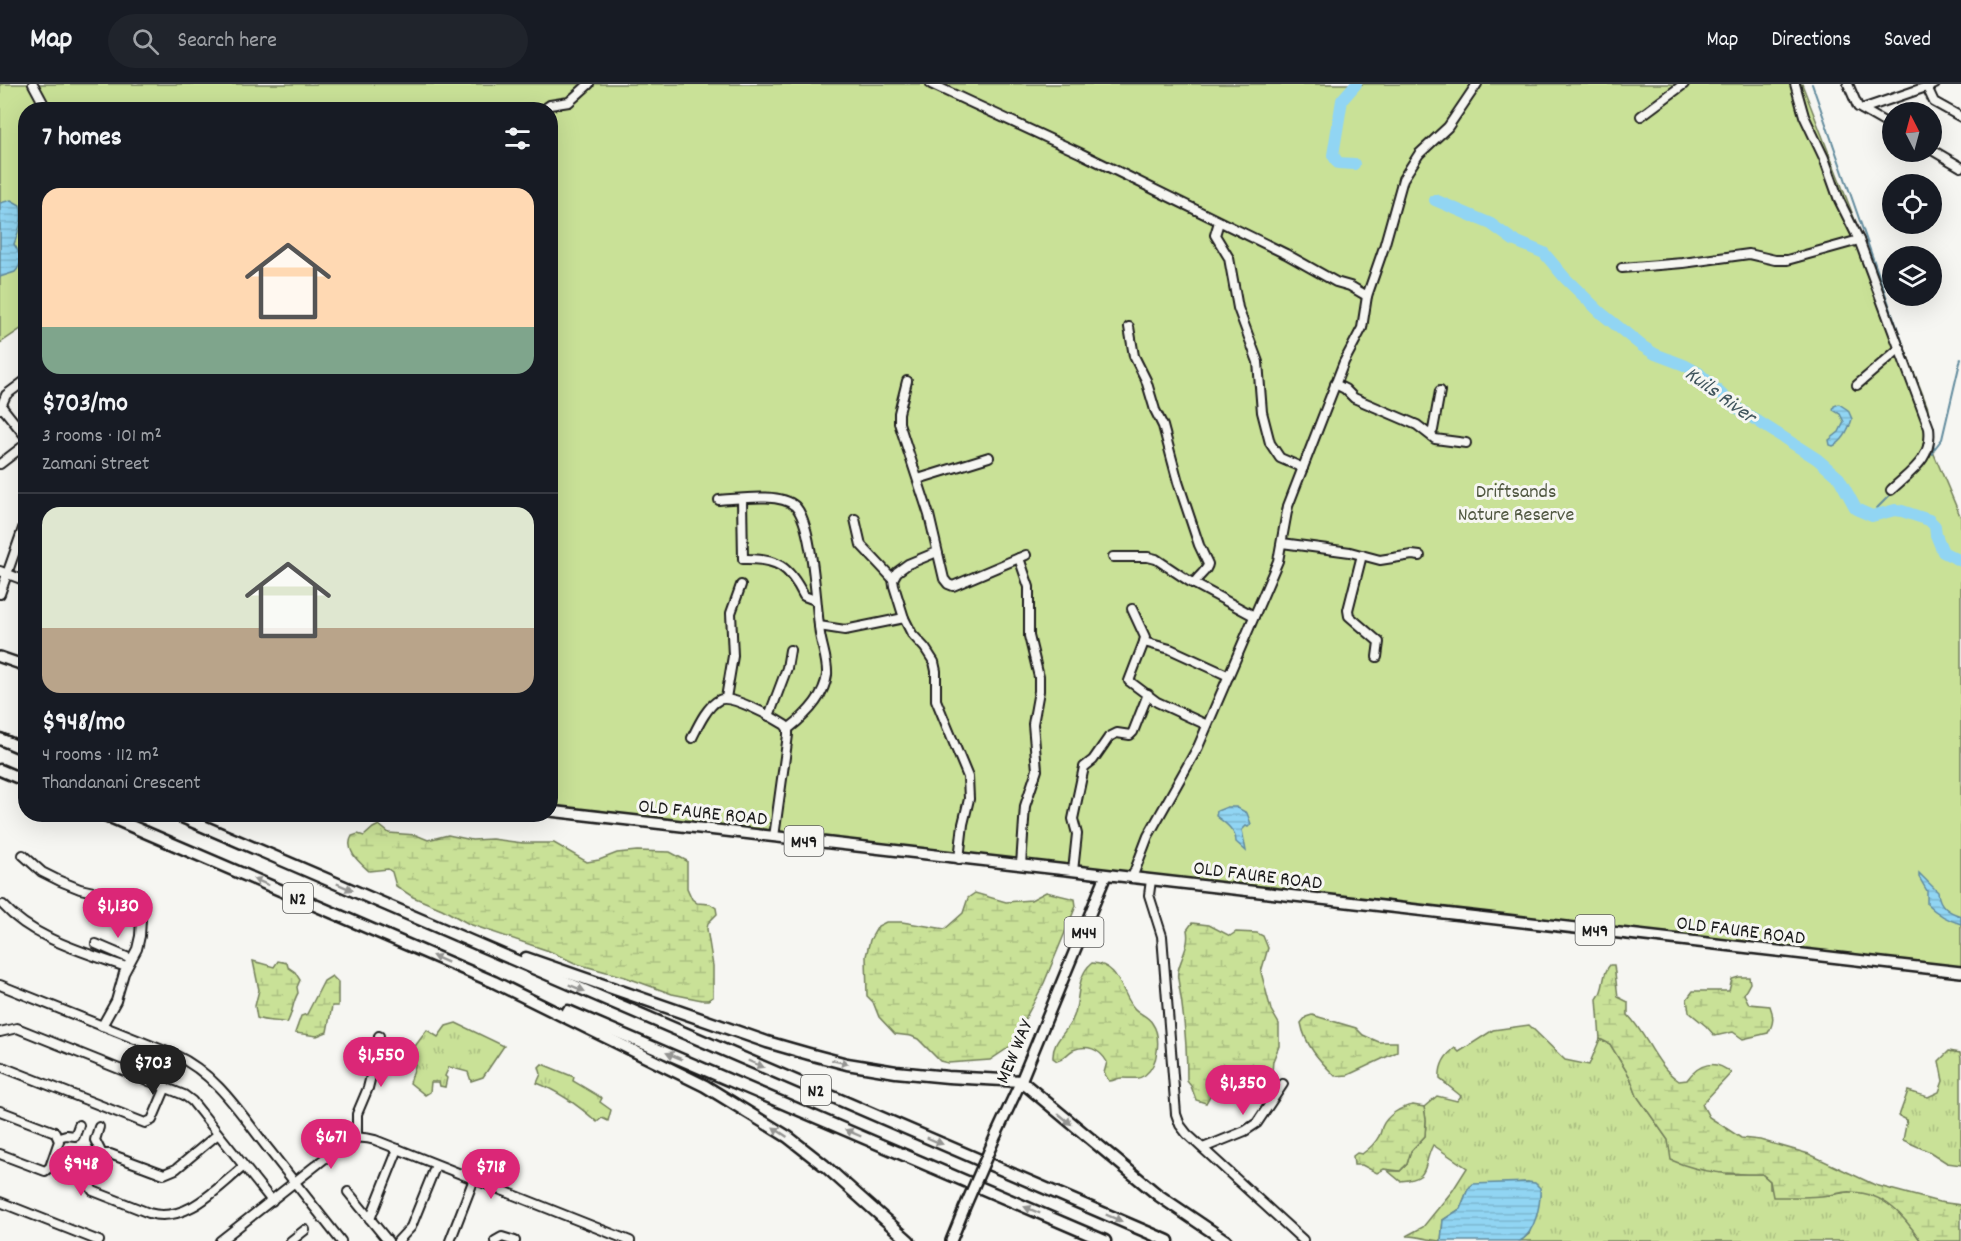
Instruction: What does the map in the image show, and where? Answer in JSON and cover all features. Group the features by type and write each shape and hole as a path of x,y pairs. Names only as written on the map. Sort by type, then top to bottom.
{"highway":[{"path":"0,739 18,747"},
{"path":"0,770 18,778"},
{"name":"N2","path":"122,822 1105,1241"},
{"name":"N2","path":"194,822 1168,1241"},
{"path":"466,938 767,1042 847,1064 896,1072 1021,1081 1158,1195 1226,1241"},
{"path":"494,982 669,1067 756,1116 825,1166 907,1240"}],"main road":[{"path":"0,657 18,663"},
{"name":"OLD FAURE ROAD","path":"558,812 1961,972"},
{"name":"MEW WAY","path":"951,1241 1107,875"}],"street":[{"path":"33,84 43,102"},
{"path":"558,104 569,102 589,84"},
{"path":"931,84 1080,153 1367,296"},
{"path":"1132,878 1148,836 1198,747 1278,561 1285,515 1348,352 1362,328 1367,296 1408,170 1419,154 1448,126 1477,84"},
{"path":"1641,116 1684,84"},
{"path":"1795,84 1804,116 1824,158 1839,200 1859,240 1927,420 1930,437 1926,456 1891,490"},
{"path":"1848,84 1855,102 1882,121"},
{"path":"1862,109 1931,85 1934,102 1961,117"},
{"path":"1942,156 1961,167"},
{"path":"1219,222 1215,235 1229,258 1238,308 1258,363 1263,412 1270,443 1280,458 1303,468"},
{"path":"1622,268 1749,254 1775,260 1787,260 1859,240"},
{"path":"1129,327 1134,356 1146,380 1155,410 1163,426 1181,492 1208,564 1206,570 1194,584"},
{"path":"1857,385 1900,348"},
{"path":"907,381 899,412 899,423 929,515 944,579 953,586 1023,556 1029,587 1029,636 1039,684 1033,723 1037,770 1025,806 1021,865"},
{"path":"1335,384 1345,389 1354,398 1417,425 1435,439 1466,443"},
{"path":"18,386 6,395 1,408 18,428"},
{"path":"1430,435 1433,430 1440,391"},
{"path":"0,464 18,450"},
{"path":"918,479 990,457"},
{"path":"742,499 743,559 761,558 776,562 785,568 804,596 815,600"},
{"path":"719,500 784,500 794,505 800,512 813,561 815,600 827,675 813,706 788,729 774,837"},
{"path":"855,519 861,544 893,579 904,618 912,634 926,648 934,662 936,700 956,745 970,785 959,859"},
{"path":"0,594 4,573 18,539"},
{"path":"1282,543 1387,561 1401,556 1419,556"},
{"path":"893,579 897,572 908,564 937,552"},
{"path":"1362,555 1348,610 1349,616 1378,642 1377,657"},
{"path":"1113,557 1156,559 1194,584 1254,616"},
{"path":"726,698 733,656 731,613 741,585"},
{"path":"1132,609 1144,642 1129,681 1157,702 1207,725"},
{"path":"819,626 845,630 904,618"},
{"path":"1144,642 1170,649 1229,676"},
{"path":"769,716 787,668 790,651"},
{"path":"1073,871 1077,834 1073,819 1084,768 1109,737 1117,734 1130,735 1133,732 1148,694"},
{"path":"692,738 712,705 726,698 769,716 788,729"},
{"path":"23,855 46,874 76,887 112,896 142,920 141,936 119,984 116,1001 102,1026"},
{"path":"1151,880 1149,895 1162,936 1176,1114 1180,1125 1303,1240"},
{"path":"3,904 18,919 52,939 126,968"},
{"path":"96,944 131,959"},
{"path":"0,986 175,1055 201,1070 222,1090 341,1241"},
{"path":"0,1032 17,1028 188,1097 272,1201"},
{"path":"357,1137 357,1114 368,1088 379,1036"},
{"path":"0,1066 145,1123 152,1120 166,1087"},
{"path":"1203,1148 1245,1131 1257,1123 1283,1084"},
{"path":"0,1111 52,1131 59,1137"},
{"path":"59,1137 75,1136 79,1125"},
{"path":"99,1127 95,1140 102,1154"},
{"path":"218,1134 176,1168 164,1174 110,1154 102,1154 89,1180 91,1189 157,1216 179,1213 190,1209 243,1167"},
{"path":"0,1154 45,1171 50,1167 59,1137"},
{"path":"220,1241 343,1144 357,1137 367,1138 398,1149 630,1241"},
{"path":"370,1219 398,1149"},
{"path":"398,1241 411,1227 436,1165"},
{"path":"450,1241 474,1179"},
{"path":"348,1192 388,1241"},
{"path":"0,1202 99,1241"},
{"path":"291,1241 305,1230"},
{"path":"495,1241 502,1237 515,1241"}],"green space":[{"name":"Driftsands Nature Reserve","path":"0,84 1802,84 1882,290 1882,306 1888,306 1928,408 1934,454 1961,518 1961,967 1630,933 616,817 558,807 558,102 18,102 18,331 0,343"},
{"path":"379,825 389,833 416,835 428,840 448,835 472,840 554,843 587,862 617,853 670,852 687,861 687,888 692,899 697,903 710,904 716,908 717,914 708,923 707,929 713,966 713,997 702,1000 672,994 625,977 577,964 549,951 469,924 413,897 396,886 392,872 388,869 369,871 351,851 352,836 358,834 364,836"},
{"path":"1046,892 1075,899 1076,906 1044,983 1025,1019 1017,1042 990,1060 948,1063 940,1061 918,1039 895,1034 879,1017 873,1002 867,996 866,956 870,940 878,926 886,922 902,922 945,929 963,913 968,898 975,893 1006,902 1031,900"},
{"path":"1192,923 1209,925 1230,936 1236,932 1257,933 1263,936 1268,948 1261,972 1271,1010 1279,1024 1279,1046 1273,1061 1272,1072 1260,1086 1230,1077 1216,1085 1206,1103 1196,1100 1187,1081 1185,1030 1178,979 1187,944 1187,930"},
{"path":"253,961 274,967 278,961 287,963 300,980 297,987 298,993 287,1023 257,1018 255,1006 259,990"},
{"path":"1092,963 1108,968 1114,973 1134,1008 1150,1021 1155,1029 1158,1043 1156,1058 1142,1077 1109,1081 1104,1073 1107,1062 1093,1049 1078,1048 1057,1061 1053,1058 1055,1046 1074,1016 1083,974"},
{"path":"1610,965 1614,965 1618,997 1628,1002 1628,1015 1671,1074 1679,1081 1687,1080 1697,1070 1708,1065 1719,1066 1731,1073 1702,1104 1709,1117 1741,1138 1760,1140 1809,1154 1875,1185 1939,1202 1961,1205 1961,1241 1921,1241 1908,1223 1884,1201 1864,1193 1847,1192 1815,1197 1773,1197 1770,1181 1762,1174 1716,1172 1694,1168 1671,1160 1668,1140 1637,1096 1630,1077 1610,1044 1600,1039 1597,999 1602,990 1605,973"},
{"path":"332,976 338,982 338,1006 332,1006 327,1032 317,1036 295,1033 301,1016 307,1014 324,981"},
{"path":"1749,977 1750,983 1744,994 1749,1004 1770,1006 1773,1016 1771,1026 1768,1033 1743,1039 1733,1032 1715,1036 1689,1012 1687,999 1693,991 1729,991 1732,979"},
{"path":"1312,1015 1356,1028 1363,1035 1379,1042 1397,1042 1397,1052 1348,1075 1335,1076 1314,1052 1303,1031 1301,1023 1306,1017"},
{"path":"456,1023 504,1046 483,1077 471,1081 468,1072 449,1067 445,1076 447,1078 445,1087 440,1086 439,1082 431,1082 430,1092 425,1095 410,1083 415,1066 413,1049 427,1030 438,1037 446,1026"},
{"path":"1529,1025 1565,1060 1589,1065 1600,1039 1610,1044 1630,1077 1637,1096 1668,1140 1725,1174 1762,1174 1770,1181 1770,1189 1800,1194 1832,1195 1861,1192 1872,1194 1899,1213 1921,1241 1520,1241 1529,1234 1540,1195 1528,1182 1468,1189 1460,1209 1443,1220 1441,1241 1406,1236 1423,1227 1453,1190 1467,1168 1433,1145 1424,1171 1417,1178 1400,1181 1388,1171 1400,1171 1407,1164 1411,1151 1425,1136 1424,1107 1437,1096 1457,1101 1461,1096 1440,1079 1440,1070 1445,1058 1455,1048 1459,1052 1493,1030"},
{"path":"1949,1051 1960,1053 1961,1059 1961,1165 1947,1163 1930,1152 1903,1140 1907,1120 1899,1116 1908,1091 1928,1097 1939,1092 1943,1081 1939,1061"},
{"path":"542,1064 574,1077 573,1081 602,1098 600,1102 611,1110 608,1121 602,1118 597,1122 569,1100 537,1083 541,1074 539,1067"},
{"path":"1413,1105 1424,1107 1425,1136 1411,1151 1407,1164 1400,1171 1384,1169 1377,1173 1362,1165 1354,1165 1353,1156 1357,1153 1362,1154 1374,1144 1387,1119 1399,1110"}],"water":[{"path":"11,200 18,204 18,231 14,244 18,252 18,269 0,277 0,203"},
{"path":"1839,404 1848,410 1852,419 1843,438 1833,446 1830,445 1829,440 1839,432 1844,422 1840,414 1833,410 1834,406"},
{"path":"1227,807 1236,807 1247,813 1251,824 1242,830 1246,851 1236,842 1229,827 1216,816 1217,811"},
{"path":"1919,873 1938,892 1945,908 1961,916 1961,924 1942,916 1927,904 1927,891"},
{"path":"1535,1183 1540,1188 1539,1202 1530,1232 1520,1241 1441,1241 1443,1220 1460,1209 1468,1189 1473,1184"}],"waterway":[{"name":"Kuils River","path":"1354,164 1338,163 1333,155 1342,100 1356,84"},
{"path":"1812,84 1913,373"},
{"name":"Kuils River","path":"1435,200 1491,224 1513,240 1544,253 1565,278 1601,313 1642,346 1699,373 1734,406 1817,459 1839,478 1856,509 1872,516 1895,510 1902,511 1929,520 1935,526 1943,552 1961,561"},
{"path":"1925,461 1942,439 1961,358"},
{"path":"1933,432 1933,454"},
{"path":"1872,516 1893,492"}]}
